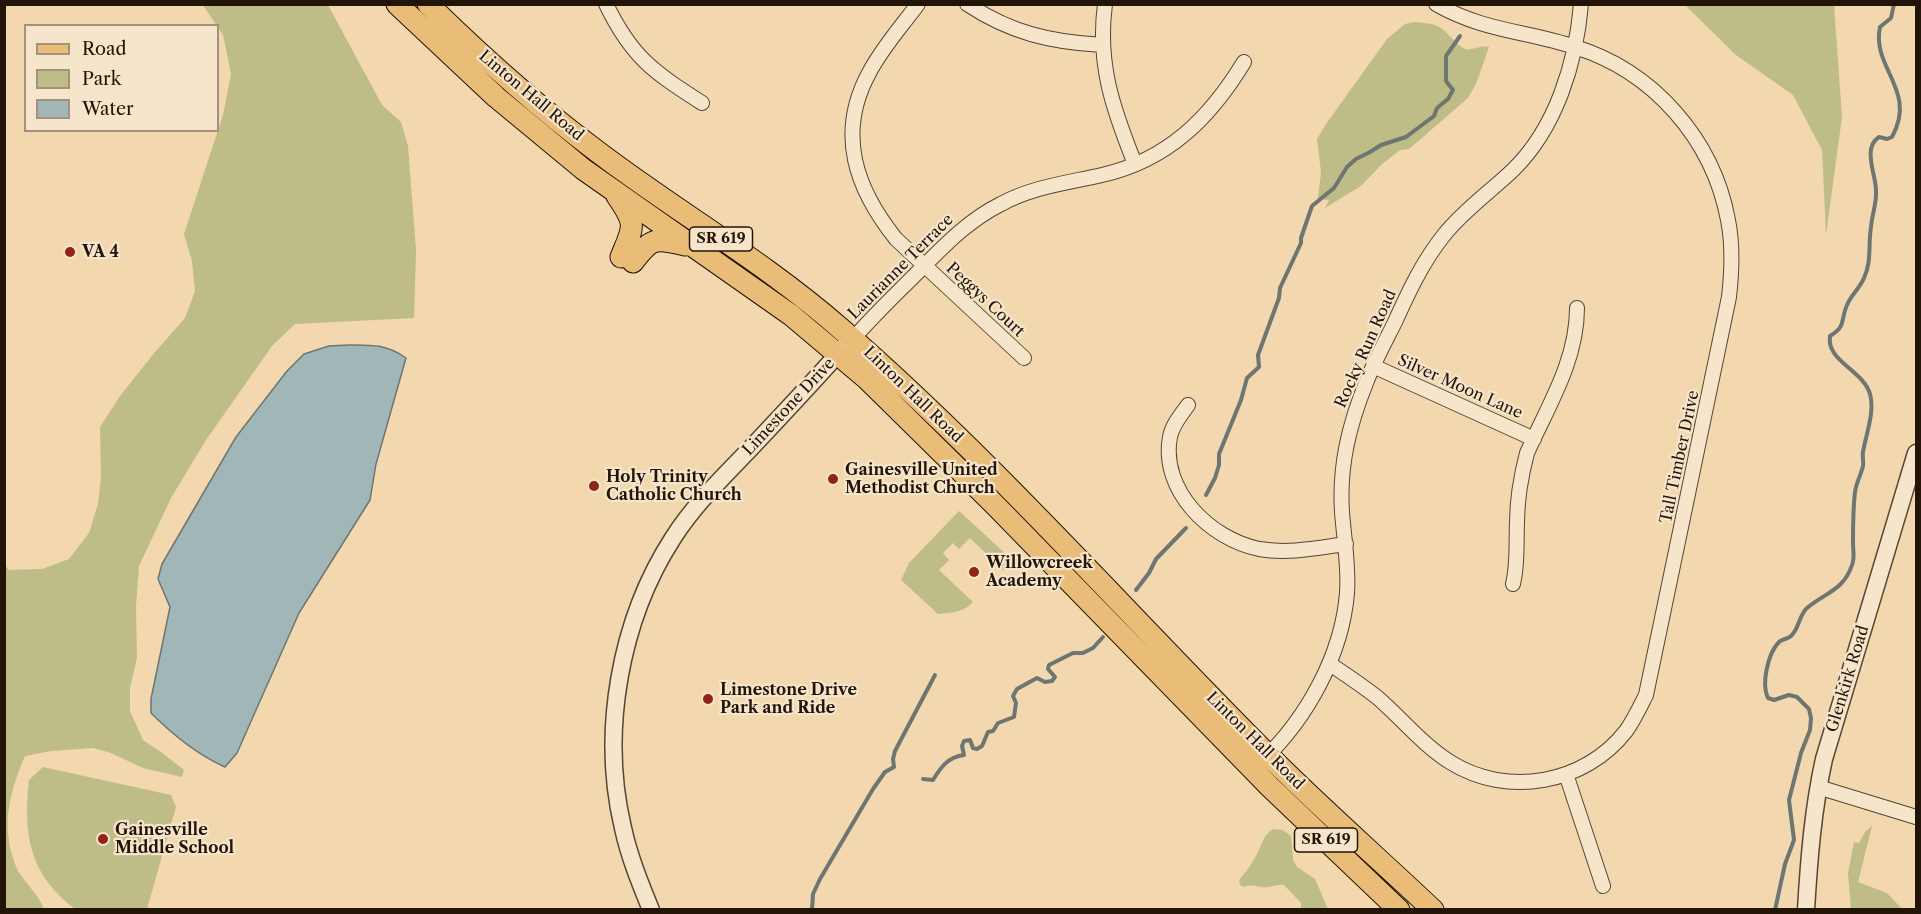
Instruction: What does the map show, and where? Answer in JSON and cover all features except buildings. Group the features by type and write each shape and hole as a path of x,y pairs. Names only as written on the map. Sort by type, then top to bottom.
{"main road":[{"name":"Linton Hall Road","path":"428,4 524,93 599,153 800,293 846,346"},
{"name":"Linton Hall Road","path":"410,9 471,75 530,126 614,191 783,309 846,346 926,406 1021,500 1260,762 1399,909"},
{"path":"614,191 629,213 632,224 627,260 657,240 695,248"},
{"name":"Linton Hall Road","path":"1260,762 1433,909"}],"street":[{"path":"606,4 630,47 646,64 657,74 702,103"},
{"name":"Peggys Court","path":"918,4 868,75 856,109 853,148 859,180 869,201 896,239 1024,358"},
{"path":"967,4 980,13 1021,32 1074,43 1102,45"},
{"path":"1105,4 1102,45 1110,93 1135,164"},
{"name":"Tall Timber Drive","path":"1330,664 1355,680 1438,753 1464,770 1482,777 1517,783 1536,782 1566,774 1599,756 1614,743 1635,718 1646,695 1722,331 1732,272 1728,220 1722,196 1705,155 1692,134 1664,100 1622,66 1575,47 1466,19 1436,4"},
{"name":"Rocky Run Road","path":"1260,762 1312,698 1330,664 1344,616 1347,591 1341,487 1343,461 1354,416 1373,366 1415,278 1429,255 1463,214 1515,168 1535,142 1561,93 1575,47 1581,4"},
{"name":"Laurianne Terrace","path":"846,346 958,231 1000,204 1043,187 1105,174 1135,164 1155,154 1192,129 1228,89 1244,62"},
{"path":"1513,584 1517,568 1516,526 1520,484 1527,453 1568,362 1574,343 1576,308"},
{"name":"Limestone Drive","path":"651,909 623,827 615,773 614,745 618,691 639,608 655,570 687,519 846,346"},
{"name":"Silver Moon Lane","path":"1373,366 1534,439"},
{"path":"1188,405 1174,424 1170,436 1170,460 1182,493 1191,508 1205,523 1226,538 1259,549 1293,551 1346,544"},
{"name":"Glenkirk Road","path":"1806,909 1809,847 1824,759 1917,453"},
{"path":"1566,774 1603,886"},
{"path":"1818,787 1917,817"}],"green space":[{"path":"203,5 328,5 382,105 401,122 408,146 416,250 414,318 295,324 272,346 206,440 171,498 139,566 136,606 137,658 130,688 130,711 143,740 184,770 182,777 143,768 111,753 93,748 51,751 25,756 14,785 8,813 9,842 18,871 44,909 5,909 5,565 9,570 42,569 69,559 89,533 98,504 101,478 100,427 120,396 185,318 195,291 192,261 184,234 219,132 231,74 223,35 219,24 216,24"},
{"path":"1685,5 1834,5 1842,117 1826,235 1822,150 1793,95 1736,55"},
{"path":"1415,22 1439,27 1465,49 1489,47 1476,84 1468,98 1409,149 1400,150 1381,165 1361,186 1325,208 1329,200 1318,199 1321,172 1317,139 1387,39 1405,24"},
{"path":"959,511 1008,556 1009,566 1004,571 970,538 959,549 953,543 943,553 949,560 939,570 973,602 962,610 938,614 901,580 909,563"},
{"path":"43,767 171,795 176,807 147,909 75,909 48,882 32,852 27,818 29,780"},
{"path":"1872,826 1858,882 1887,893 1902,909 1851,909 1848,873 1854,842 1859,843 1865,832"},
{"path":"1273,829 1283,830 1291,836 1293,860 1297,867 1315,879 1328,909 1301,909 1301,903 1284,885 1244,887 1240,885 1239,880 1253,861 1265,837"}],"water":[{"path":"372,345 399,353 406,358 376,464 370,500 299,613 237,753 225,767 186,743 151,713 151,699 170,607 158,579 162,564 236,437 287,371 304,354 329,346"}],"waterway":[{"path":"1775,910 1785,864 1794,840 1789,800 1801,753 1810,730 1811,718 1809,709 1797,697 1789,695 1774,700 1768,698 1766,677 1775,647 1780,641 1794,633 1807,608 1839,586 1849,573 1854,557 1855,492 1863,466 1863,454 1871,416 1871,401 1870,394 1860,378 1834,352 1830,345 1830,336 1841,326 1847,305 1862,282 1868,265 1876,195 1871,148 1879,137 1887,139 1892,137 1899,120 1900,106 1897,92 1879,42 1880,27 1891,18 1894,4"},
{"path":"1206,495 1215,478 1219,465 1219,454 1241,400 1247,378 1259,367 1258,355 1279,298 1280,288 1301,243 1312,206 1334,188 1347,167 1356,159 1381,145 1406,137 1434,116 1437,108 1448,99 1453,90 1446,81 1446,56 1460,36"},
{"path":"1136,590 1156,559 1186,528"},
{"path":"923,779 933,780 946,763 964,755 962,746 964,741 970,740 973,748 977,749 982,746 988,732 993,731 998,723 1014,717 1016,703 1013,696 1017,689 1037,678 1045,682 1052,681 1055,677 1048,669 1049,665 1073,653 1083,653 1093,648 1103,637"},
{"path":"812,910 813,894 820,879 873,789 885,772 894,767 895,751 935,675"}],"place":[{"name":"VA 4","path":"70,252"},
{"name":"Gainesville United Methodist Church","path":"833,479"},
{"name":"Holy Trinity Catholic Church","path":"594,486"},
{"name":"Willowcreek Academy","path":"974,572"},
{"name":"Limestone Drive Park and Ride","path":"708,699"},
{"name":"Gainesville Middle School","path":"103,839"}]}
